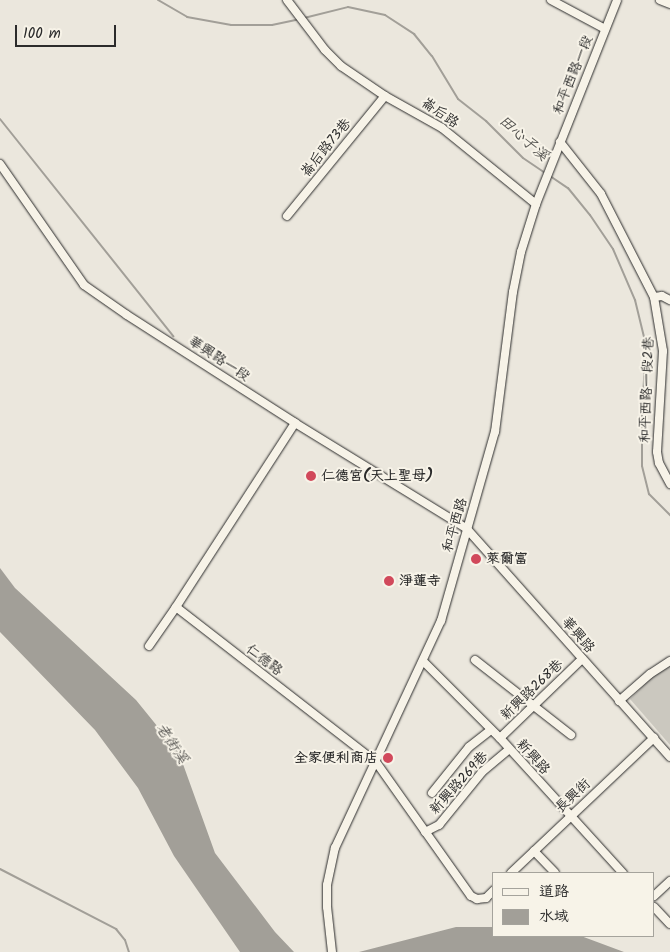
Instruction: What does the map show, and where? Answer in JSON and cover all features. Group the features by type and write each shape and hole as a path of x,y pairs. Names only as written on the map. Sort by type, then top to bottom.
{"street":[{"name":"崙后路","path":"287,0 325,50 341,66 385,96 442,128 536,204"},
{"path":"552,0 605,29"},
{"name":"和平西路一段","path":"542,189 617,0"},
{"path":"660,0 670,4"},
{"name":"崙后路73巷","path":"287,216 385,96"},
{"name":"和平西路一段2巷","path":"560,142 601,194 654,297 663,351 657,452 659,463 670,484"},
{"name":"華興路一段","path":"0,164 84,285 127,315 295,423 467,530"},
{"name":"和平西路","path":"332,952 327,907 327,885 335,848 441,621 495,432 513,292 521,252 542,189"},
{"path":"654,297 662,296 670,300"},
{"path":"149,646 295,423"},
{"name":"華興路","path":"467,530 670,757"},
{"name":"仁德路","path":"176,607 376,762 471,896 478,899 486,898 492,892"},
{"name":"新興路268巷","path":"500,738 582,659"},
{"path":"475,660 571,735"},
{"path":"619,701 650,674 670,660"},
{"name":"新興路","path":"423,661 500,738 621,872"},
{"path":"432,793 469,747 491,730"},
{"name":"長興街","path":"512,872 654,738"},
{"name":"新興路269巷","path":"425,832 439,825 482,772 509,749"},
{"path":"534,851 554,872"},
{"path":"655,895 670,881"},
{"path":"655,908 670,924"}],"shaded area":[{"path":"670,664 670,745 630,699 655,674"}],"water":[{"name":"老街溪","path":"0,568 15,588 136,700 179,753 215,853 275,932 294,952 240,952 174,856 138,788 95,730 0,632"},
{"path":"456,927 492,927 492,937 584,937 624,952 359,952"}],"waterway":[{"name":"田心子溪","path":"158,0 187,17 231,25 272,25 300,19"},
{"name":"田心子溪","path":"304,18 348,7 385,15 414,34 432,56 458,99 486,121 523,158 547,174"},
{"path":"0,119 173,336"},
{"name":"田心子溪","path":"550,176 568,188 590,215 613,249 635,300 646,345 642,415 642,466 649,494 670,515"},
{"path":"0,869 116,929 125,940 129,952"}],"place":[{"name":"仁德宮(天上聖母)","path":"311,476"},
{"name":"萊爾富","path":"476,559"},
{"name":"淨蓮寺","path":"389,581"},
{"name":"全家便利商店","path":"388,758"}]}
